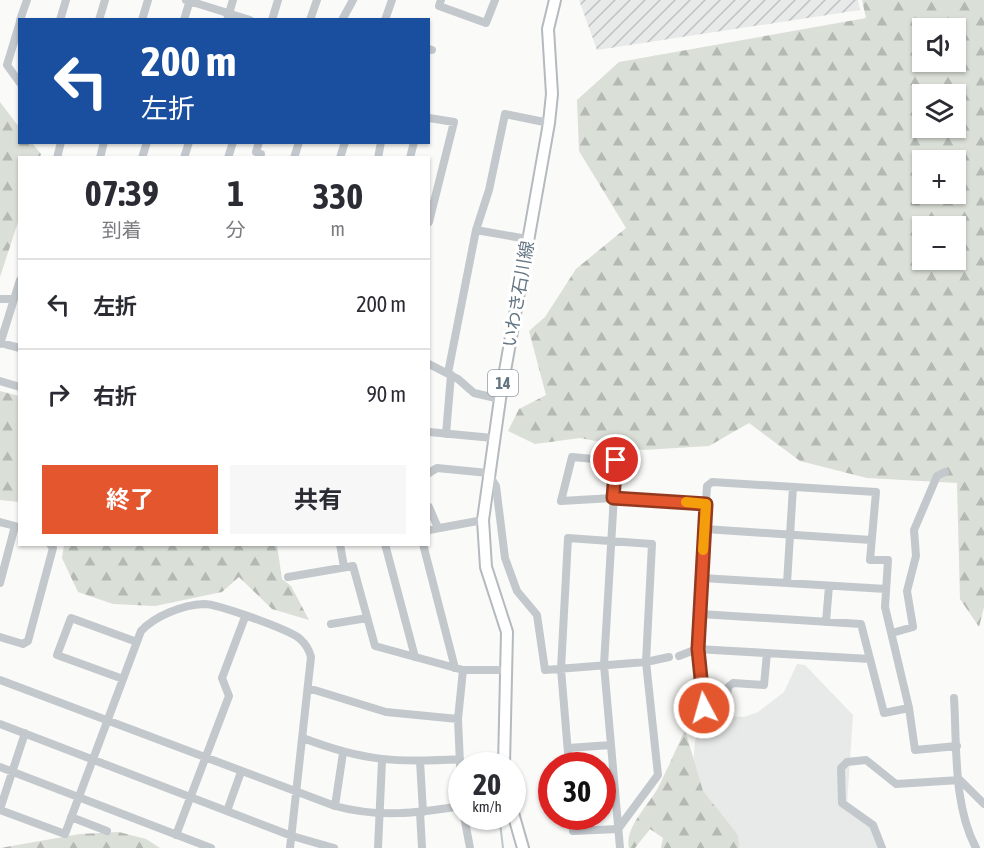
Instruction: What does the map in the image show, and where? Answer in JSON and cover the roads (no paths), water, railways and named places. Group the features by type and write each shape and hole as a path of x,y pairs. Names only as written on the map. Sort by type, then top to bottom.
{"main road":[{"name":"いわき石川線","path":"504,752 507,632 486,567 483,520 493,438 549,123 552,94 548,29 555,0"},
{"path":"518,830 523,848"}],"street":[{"path":"21,18 27,0"},
{"path":"61,18 66,0"},
{"path":"100,18 105,0"},
{"path":"143,18 148,0"},
{"path":"184,18 189,0 228,16 233,0"},
{"path":"273,18 278,0"},
{"path":"311,18 316,0"},
{"path":"343,18 353,0"},
{"path":"386,18 392,0"},
{"path":"441,0 439,6 486,23 495,0"},
{"path":"18,32 7,65 18,80"},
{"path":"446,434 449,374 477,230 489,190 505,114 549,123"},
{"path":"430,118 454,122 430,218"},
{"path":"477,230 527,239"},
{"path":"18,286 0,343 18,348"},
{"path":"0,299 14,299"},
{"path":"430,364 449,374 474,393 500,399"},
{"path":"0,381 18,386"},
{"path":"430,432 493,438"},
{"path":"620,848 604,665 613,498 616,460 572,457 561,501 613,498 706,504"},
{"path":"430,472 437,468 488,473 496,486 505,558 517,591 537,615 545,670 646,662 669,657"},
{"path":"892,633 913,627 907,591 916,555 914,530 937,476 945,472"},
{"path":"767,653 764,685 733,683 728,687 726,709 704,708 698,649 707,486 712,482 876,492 870,560 888,561 885,606 909,708 915,750 957,746"},
{"path":"787,583 793,487"},
{"path":"430,512 433,529 483,520"},
{"path":"0,522 17,524 0,583"},
{"path":"705,529 872,540"},
{"path":"568,752 561,669 568,538 652,544 646,662 658,775 618,829"},
{"path":"0,637 23,644 28,641 53,548 52,546"},
{"path":"342,546 344,567"},
{"path":"386,546 415,657"},
{"path":"424,546 459,669 460,752"},
{"path":"288,577 352,566 375,646 459,669 507,670"},
{"path":"702,578 886,589"},
{"path":"826,622 829,585"},
{"path":"25,734 0,809 64,834 141,631 156,618 195,605 216,605 302,641 311,657 290,848"},
{"path":"700,614 861,624 884,713 909,708"},
{"path":"176,835 229,696 222,678 245,617"},
{"path":"123,679 57,655 71,618 137,642"},
{"path":"332,624 367,618"},
{"path":"679,656 698,649 870,658"},
{"path":"1,682 335,806 377,814 448,808"},
{"path":"308,688 386,712 458,720"},
{"path":"954,698 966,830 976,848"},
{"path":"0,724 292,836 334,848"},
{"path":"303,738 343,753 382,760 448,760"},
{"path":"568,748 611,745"},
{"path":"335,806 343,753"},
{"path":"882,848 873,825 842,803 843,764 862,758 896,784 960,780 984,804"},
{"path":"378,848 377,814 382,760"},
{"path":"420,761 422,848"},
{"path":"0,767 211,848"},
{"path":"227,811 242,772"},
{"path":"71,817 107,831"},
{"path":"467,830 470,848"},
{"path":"573,830 596,830"}],"waterway":[{"path":"501,830 503,848"}]}
